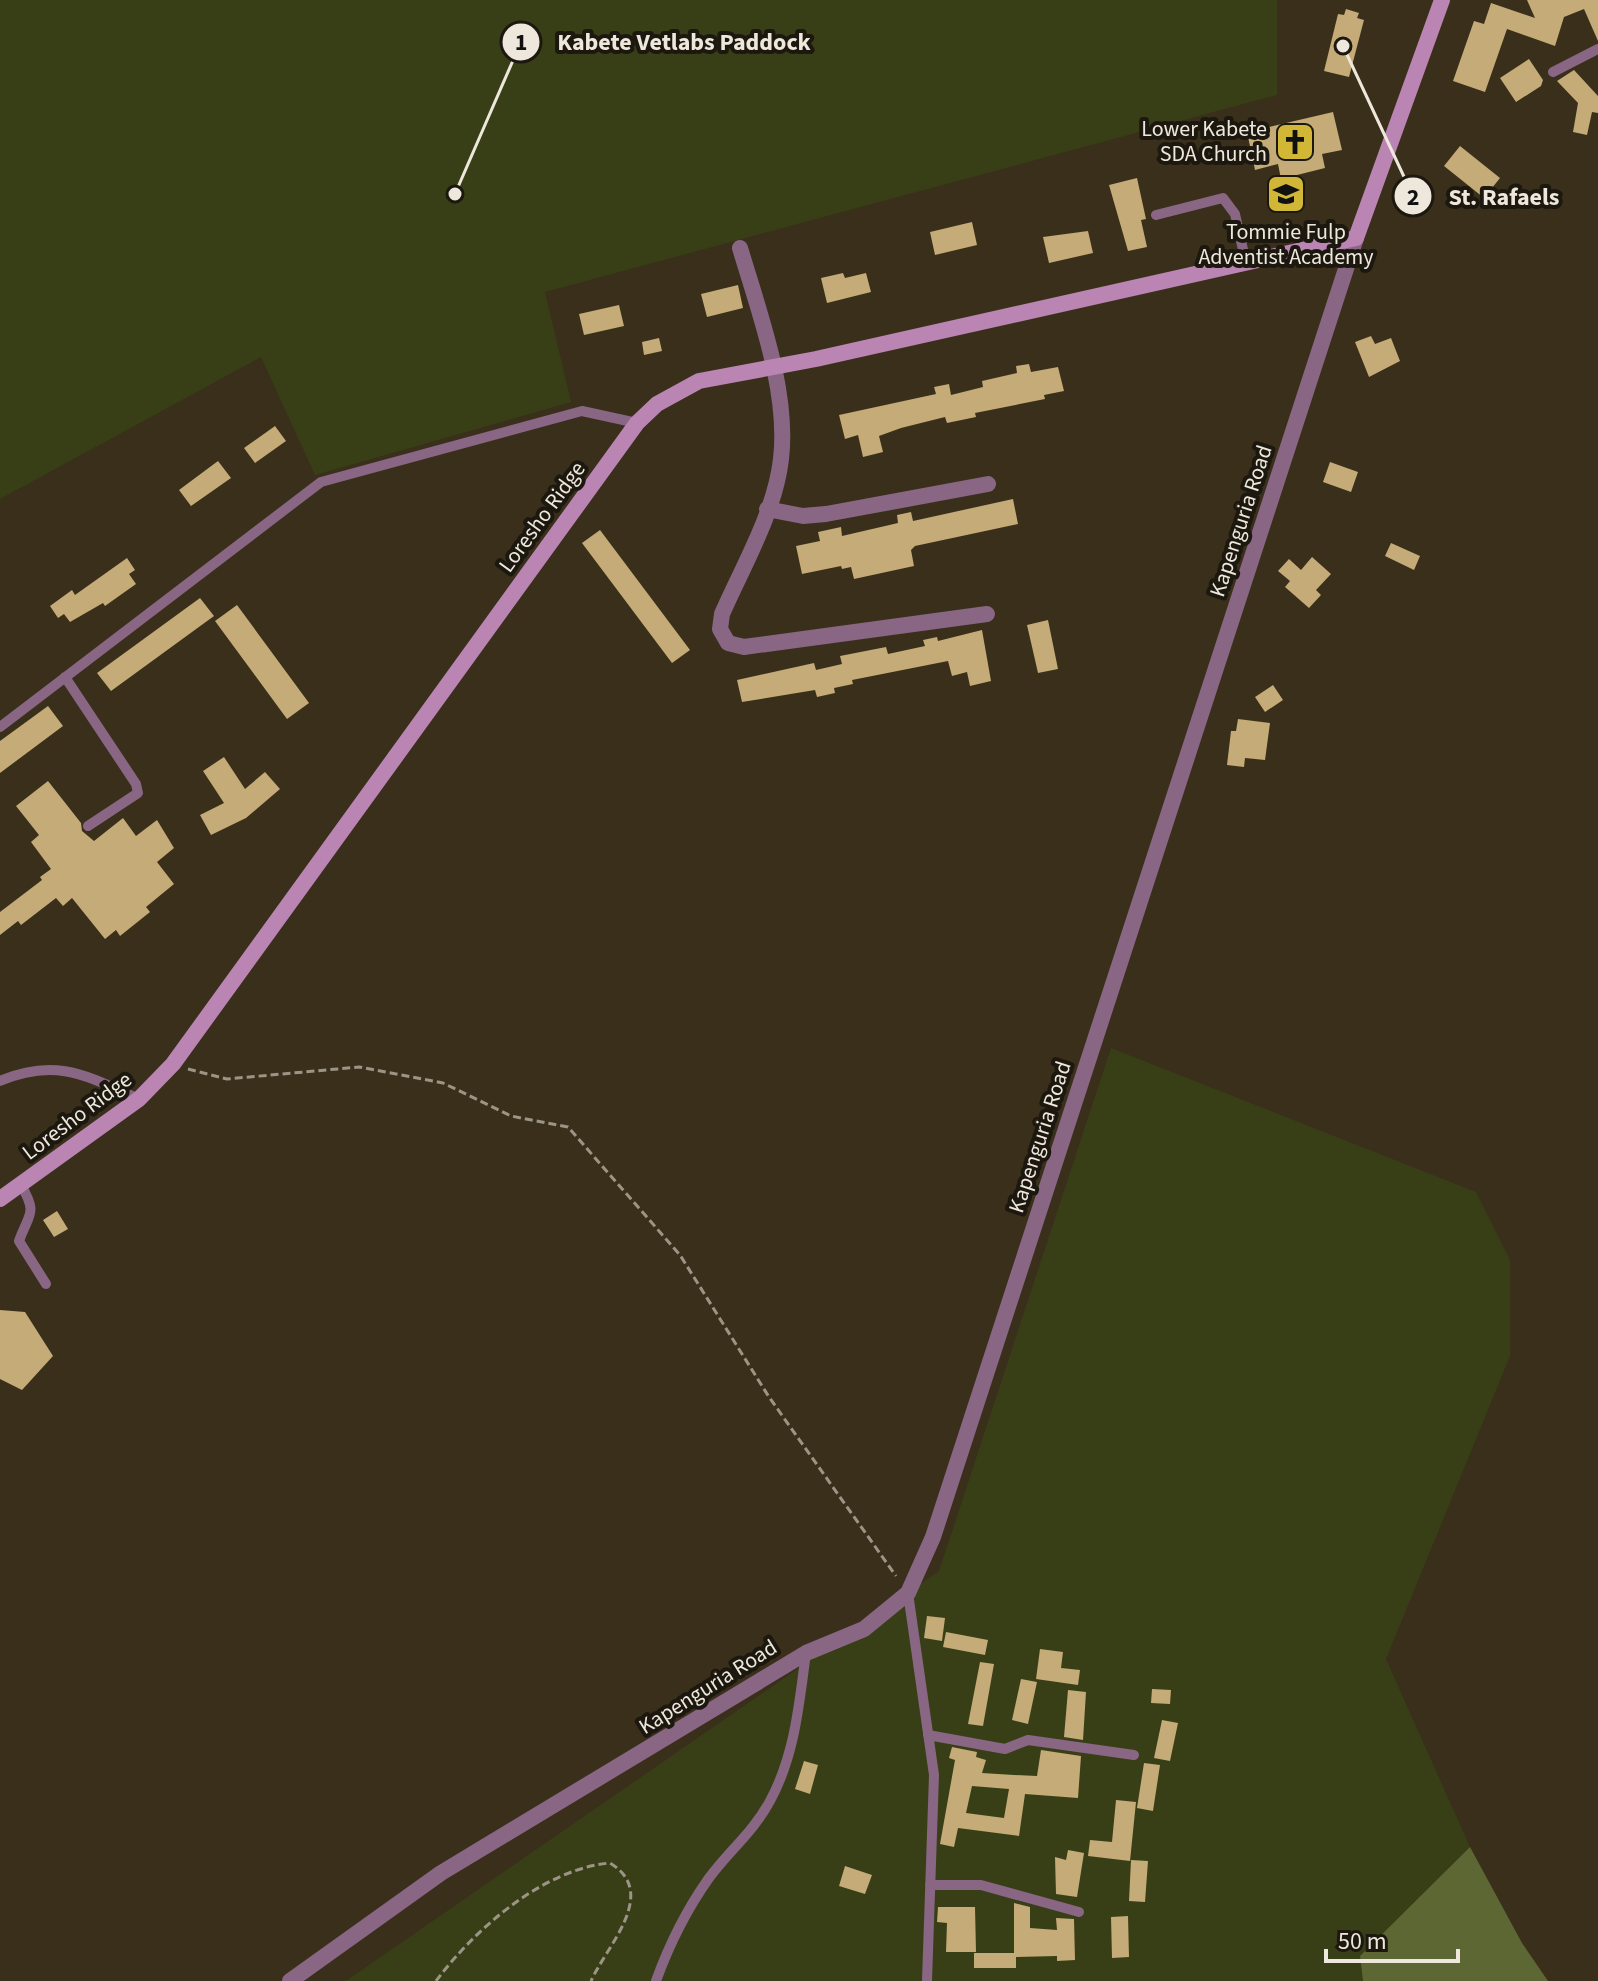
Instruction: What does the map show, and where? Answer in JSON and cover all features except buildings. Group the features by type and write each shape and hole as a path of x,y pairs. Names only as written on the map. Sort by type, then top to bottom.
{"street":[{"name":"Kapenguria Road","path":"290,1981 441,1873 806,1653 864,1629 908,1593 933,1537 1356,238 1442,0"},
{"name":"Loresho Ridge","path":"0,1199 139,1099 173,1064 637,423 657,404 699,381 1356,238"},
{"path":"740,248 774,366 782,458 767,509 722,614 720,629 728,643 744,647 987,614"},
{"path":"767,509 803,516 826,514 988,484"}],"lane":[{"path":"1553,72 1598,49"},
{"path":"1156,215 1223,198 1235,214 1246,263"},
{"path":"0,727 321,482 582,411 637,423"},
{"path":"65,677 136,784 138,793 88,826"},
{"path":"0,1081 20,1072 55,1067 139,1099"},
{"path":"21,1185 32,1204 31,1216 19,1241 46,1284"},
{"path":"908,1593 934,1775 927,1981"},
{"path":"656,1981 690,1907 711,1875 747,1838 770,1802 787,1765 806,1653"},
{"path":"928,1735 1005,1749 1028,1740 1134,1755"},
{"path":"930,1885 981,1885 1079,1912"}],"path":[{"path":"173,1064 227,1079 359,1067 443,1083 511,1116 568,1127 680,1255 769,1397 908,1593"},
{"path":"436,1981 456,1956 551,1878 610,1863 624,1877 631,1907 627,1920 591,1981"}],"green space":[{"path":"0,0 1277,0 1277,95 545,292 571,402 315,475 261,357 0,499"},
{"path":"1111,1048 1476,1192 1510,1260 1510,1356 1386,1659 1470,1847 1360,1956 1363,1981 346,1981 939,1571"},
{"path":"1470,1847 1522,1943 1548,1981 1363,1981 1360,1956"}],"place":[{"name":"St. Rafaels","path":"1343,46"},
{"name":"Lower Kabete SDA Church","path":"1295,142"},
{"name":"Kabete Vetlabs Paddock","path":"455,194"},
{"name":"Tommie Fulp Adventist Academy","path":"1286,194"}]}
